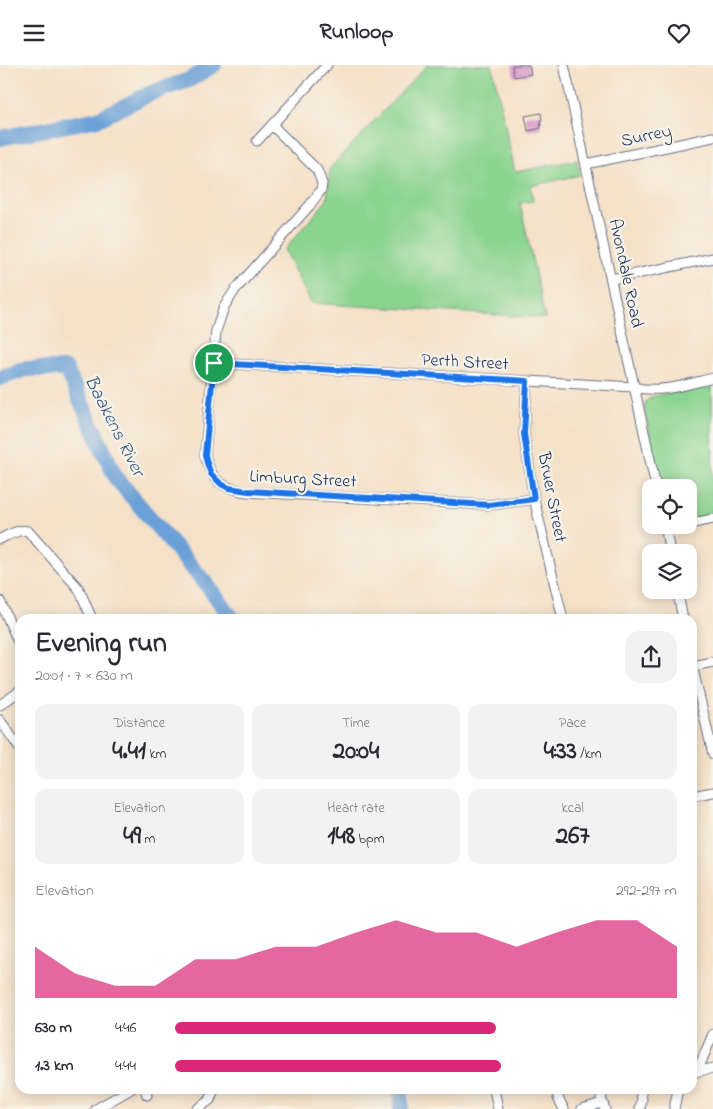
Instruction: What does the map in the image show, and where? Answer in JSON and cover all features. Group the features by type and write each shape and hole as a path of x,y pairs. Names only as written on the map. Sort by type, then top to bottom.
{"street":[{"path":"257,141 327,65"},
{"name":"Avondale Road","path":"564,65 654,479"},
{"name":"Limburg Street","path":"272,125 317,170 322,183 321,190 229,298 224,307 216,331 205,455 211,474 221,484 229,488 248,491 489,505 534,499"},
{"name":"Surrey","path":"586,164 713,137"},
{"path":"612,279 713,258"},
{"name":"Perth Street","path":"214,363 634,387 646,390 668,388 713,378"},
{"name":"Bruer Street","path":"527,381 524,434 534,499 562,614"},
{"path":"697,523 713,519"},
{"path":"0,539 16,531 28,531 79,589 90,614"},
{"path":"679,599 682,614"},
{"path":"0,601 15,635"},
{"path":"697,665 713,662"},
{"path":"0,705 15,694"},
{"path":"697,701 713,755"},
{"path":"0,720 15,742"},
{"path":"697,795 713,792"},
{"path":"697,1069 708,1050 713,1034"},
{"path":"708,1050 713,1063"},
{"path":"697,1072 713,1068"},
{"path":"96,1109 122,1094"},
{"path":"197,1109 210,1100 212,1094"},
{"path":"495,1094 498,1109"},
{"path":"558,1094 558,1098 564,1109"},
{"path":"640,1109 641,1094"},
{"path":"674,1109 677,1094"},
{"path":"582,1109 603,1106"}],"green space":[{"path":"427,65 492,65 515,172 577,160 580,175 531,186 533,201 520,203 545,318 311,303 284,250 327,200 330,168"},
{"path":"712,384 713,514 697,517 697,479 658,479 644,406 646,401 654,396"}],"building":[{"path":"512,65 529,65 531,74 514,77"},
{"path":"541,113 541,128 528,131 525,116"}],"waterway":[{"name":"Baakens River","path":"0,138 98,119 151,93 189,80 214,65"},
{"name":"Baakens River","path":"0,378 26,369 66,369 116,478 207,585 229,614"},
{"name":"Baakens River","path":"401,1094 401,1109"}],"route":[{"path":"214,363 527,381 524,434 534,499 514,500 489,505 248,491 229,488 221,484 211,474 205,455 214,363"}]}
